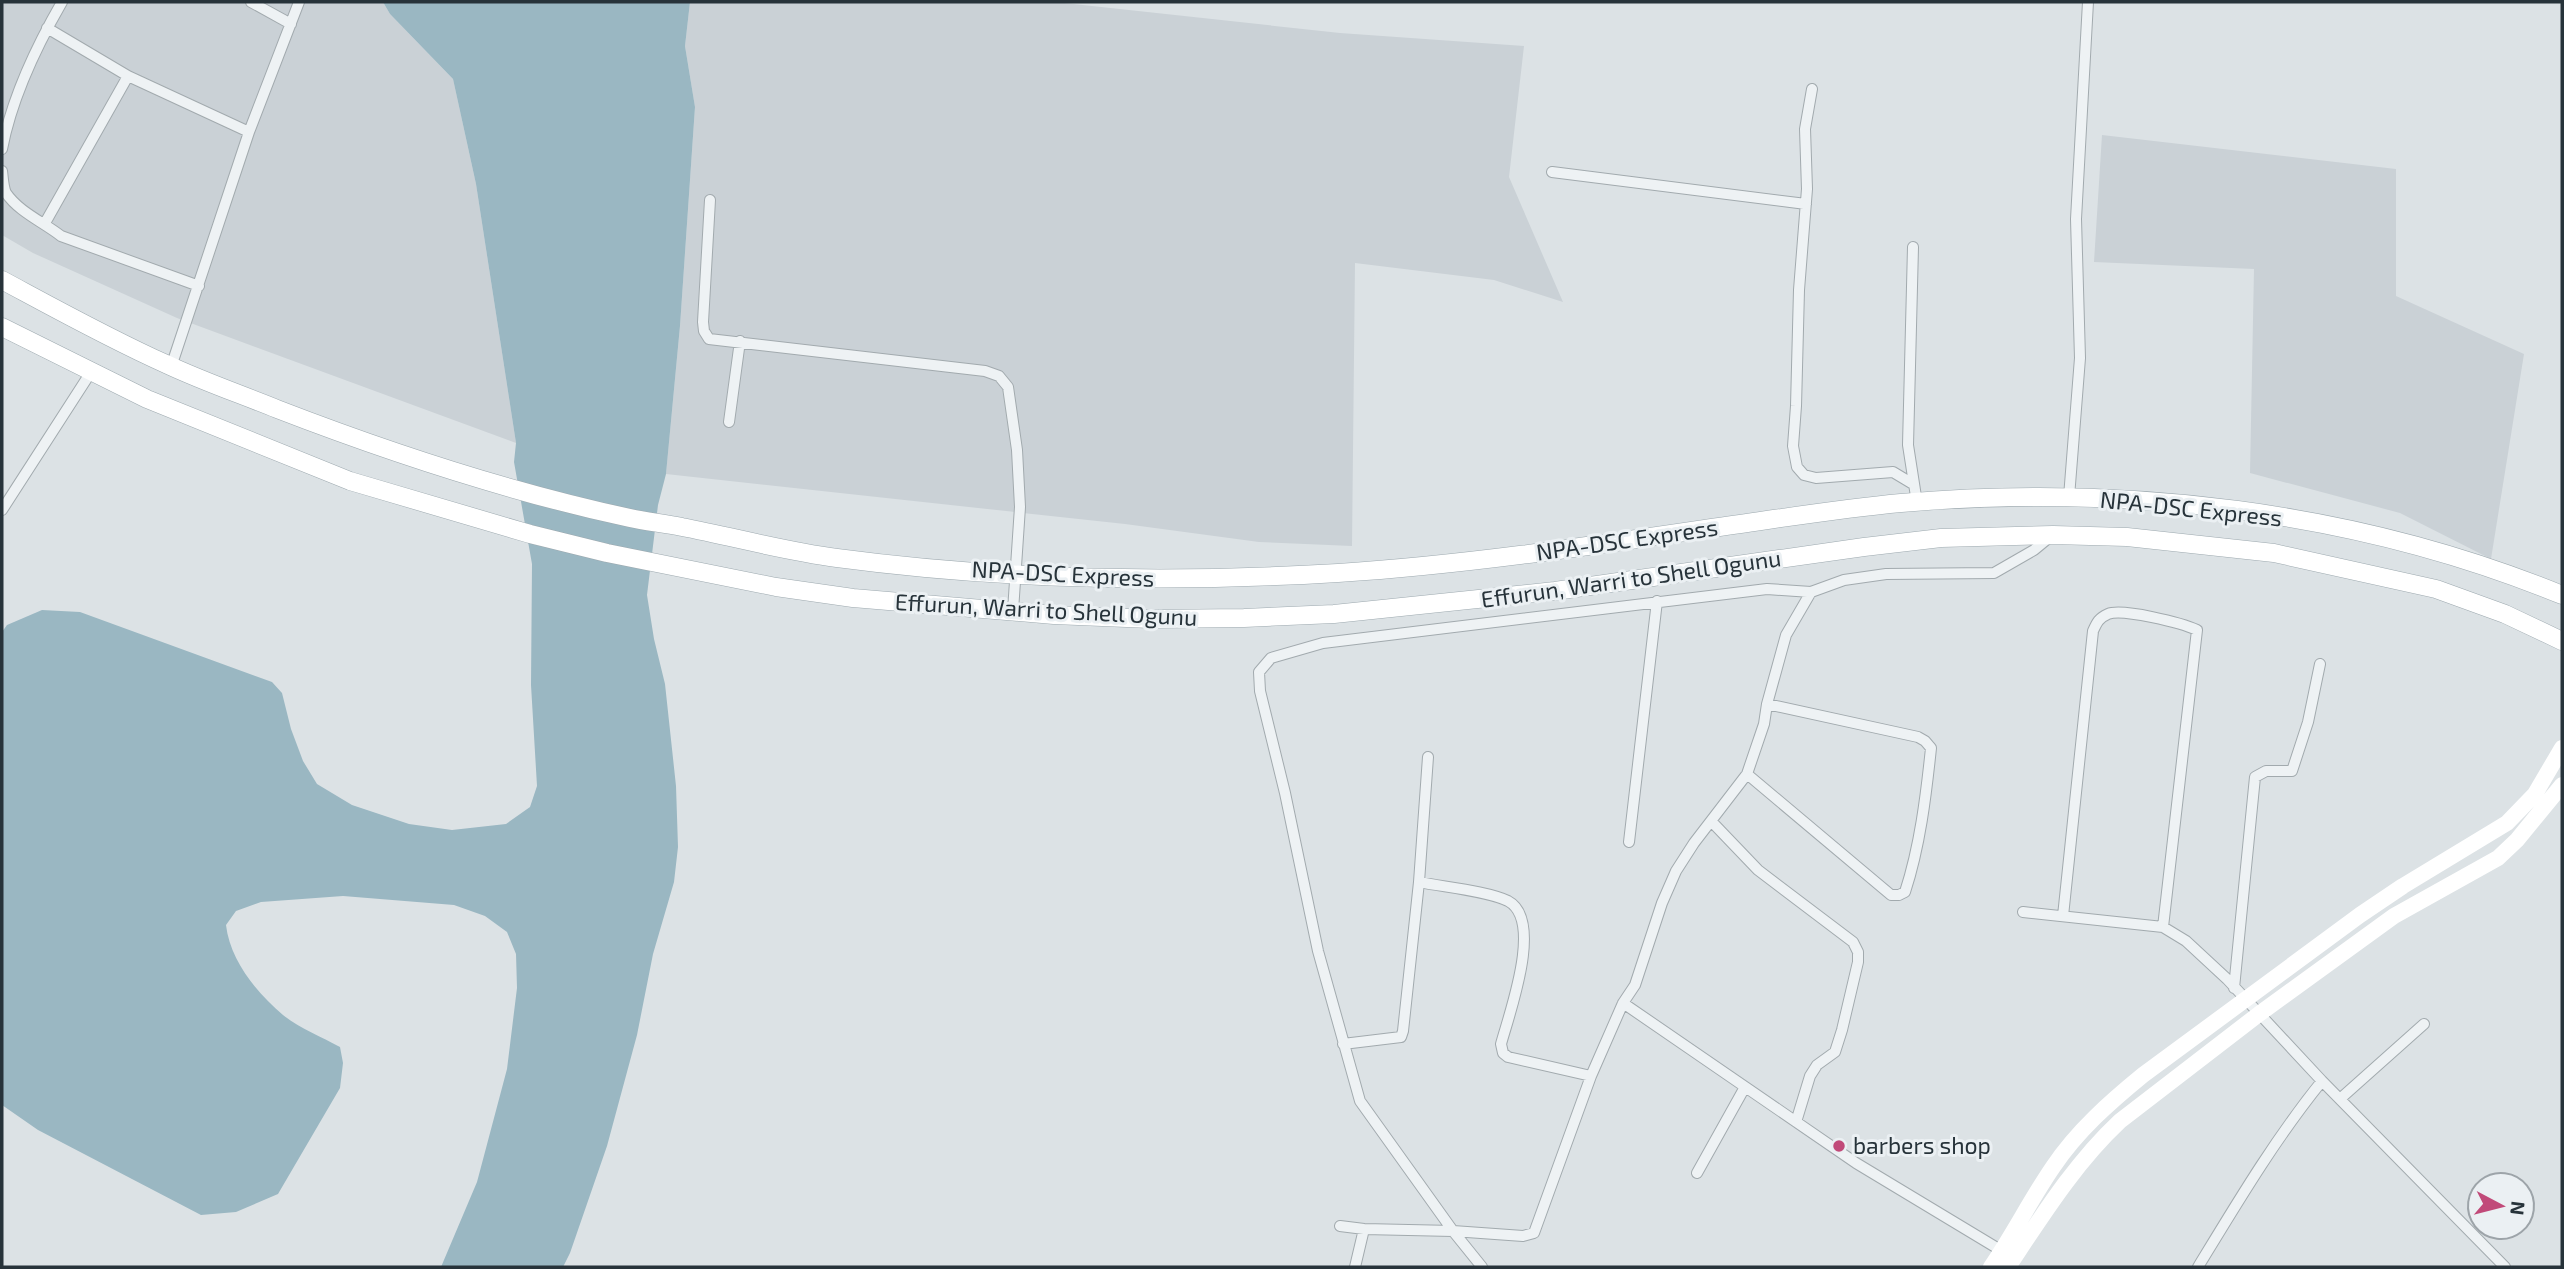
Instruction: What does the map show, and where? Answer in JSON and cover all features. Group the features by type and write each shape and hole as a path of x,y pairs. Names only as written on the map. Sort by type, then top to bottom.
{"main road":[{"name":"NPA-DSC Express","path":"2,280 171,367 408,458 633,519 684,527 770,548 840,559 1015,573 1185,580 1347,572 1532,553 1811,514 1917,503 2068,497 2206,506 2356,531 2505,573 2562,596"},
{"name":"Effurun, Warri to Shell Ogunu","path":"2,327 146,399 350,481 530,534 687,570 853,598 1151,619 1334,614 1555,591 1915,541 2053,535 2127,537 2274,554 2436,589 2524,622 2562,641"},
{"path":"2524,622 2562,651"},
{"path":"1991,1267 2053,1166 2091,1122 2239,994 2403,886 2507,823 2535,794 2562,748"},
{"path":"2008,1267 2059,1192 2099,1140 2140,1104 2259,1013 2394,916 2498,858 2517,840 2562,785"}],"street":[{"path":"2,149 8,118 47,28 62,2"},
{"path":"251,2 291,24"},
{"path":"171,367 249,132 299,2"},
{"path":"2068,497 2080,358 2076,219 2088,2"},
{"path":"47,28 128,76 249,132"},
{"path":"45,223 128,76"},
{"path":"1812,89 1805,129 1806,205 1799,290 1793,446 1797,467 1804,475 1816,478 1893,472 1913,484"},
{"path":"2,171 5,191 23,210 61,236 199,286"},
{"path":"1552,172 1806,205"},
{"path":"710,201 704,331 709,339 985,371 999,376 1008,387 1017,450 1020,507 1013,611"},
{"path":"1913,247 1908,445 1917,503"},
{"path":"729,422 740,341"},
{"path":"2,510 91,372"},
{"path":"1482,1267 1360,1101 1318,951 1285,793 1260,691 1259,672 1271,658 1323,643 1767,589 1811,592 1844,580 1885,574 1994,573 2034,550 2053,535"},
{"path":"1340,1226 1523,1236 1534,1233 1591,1076 1623,1003 1635,985 1662,903 1676,871 1694,843 1747,775 1764,724 1786,635 1811,592"},
{"path":"1629,842 1657,601"},
{"path":"2063,916 2093,631 2099,619 2111,612 2180,622 2197,630 2163,927"},
{"path":"2239,994 2255,777 2266,771 2292,771 2308,722 2320,664"},
{"path":"1747,775 1891,895 1905,892 1915,858 1931,748 1925,741 1886,729 1767,704"},
{"path":"1343,1044 1401,1037 1419,882 1428,757"},
{"path":"1712,822 1758,870 1853,942 1858,952 1848,1008 1835,1052 1816,1065 1810,1076 1797,1122"},
{"path":"1419,882 1496,897 1510,902 1518,911 1525,942 1523,968 1501,1044 1503,1053 1508,1057 1591,1076"},
{"path":"2023,912 2163,927 2186,941 2505,1267"},
{"path":"1623,1003 1856,1163 2001,1251"},
{"path":"2341,1098 2424,1024"},
{"path":"2198,1267 2246,1187 2293,1117 2322,1081"},
{"path":"1697,1173 1745,1087"},
{"path":"1355,1267 1364,1229"}],"shaded area":[{"path":"2,2 383,2 390,14 453,79 476,184 516,443 177,318 33,253 2,235"},
{"path":"690,2 1055,2 1340,33 1524,46 1509,177 1563,302 1494,280 1355,263 1352,546 1259,542 1125,524 666,474 680,326 695,107 685,46"},
{"path":"2102,135 2396,169 2396,296 2524,354 2491,559 2400,513 2250,473 2254,269 2094,262"}],"water":[{"path":"383,2 690,2 685,46 695,107 680,326 666,474 658,505 647,595 665,684 676,786 678,847 674,882 653,954 637,1035 607,1146 563,1267 441,1267 477,1182 507,1069 517,988 516,954 507,932 485,916 454,905 343,896 261,902 236,911 226,925 228,938 239,963 263,996 289,1020 340,1047 343,1063 340,1088 278,1194 236,1212 201,1215 38,1130 2,1105 2,632 7,625 42,610 80,612 272,682 282,693 303,761 317,784 352,805 409,824 452,830 506,824 530,807 537,786 531,685 532,564 514,462 516,443 476,184 453,79 390,14"}],"place":[{"name":"barbers shop","path":"1839,1146"}]}
